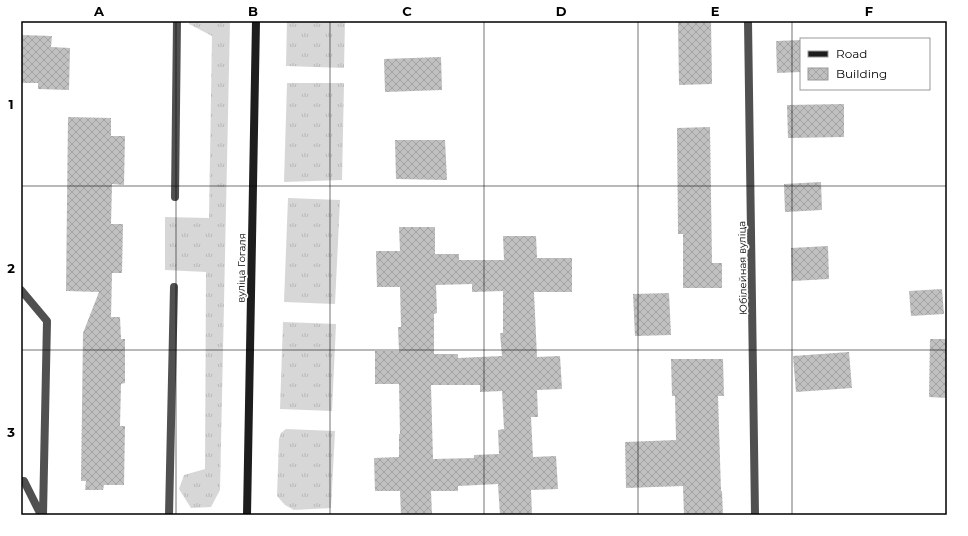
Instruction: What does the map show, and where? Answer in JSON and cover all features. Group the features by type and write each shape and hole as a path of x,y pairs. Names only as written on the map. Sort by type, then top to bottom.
{"main road":[{"name":"вуліца Гогаля","path":"247,515 256,21"}],"street":[{"path":"175,197 177,21"},
{"name":"Юбілейная вуліца","path":"748,21 755,515"},
{"path":"169,515 174,287"},
{"path":"21,290 47,321 42,515"},
{"path":"21,481 24,481 42,515"}],"green space":[{"path":"189,21 230,21 220,490 211,507 191,508 179,489 184,475 205,469 206,272 165,270 165,217 209,218 212,36 189,24"},
{"path":"287,21 345,21 344,68 286,66"},
{"path":"287,83 344,83 342,180 284,182"},
{"path":"288,198 340,200 335,304 284,302"},
{"path":"283,322 336,324 332,411 280,409"},
{"path":"286,429 335,431 331,508 294,510 285,505 277,496 279,439 281,433"}],"building":[{"path":"678,21 711,21 712,84 679,85"},
{"path":"21,35 52,36 51,47 70,48 69,90 38,89 38,83 21,83"},
{"path":"800,40 800,72 777,73 776,41"},
{"path":"441,57 442,90 385,92 384,59"},
{"path":"844,104 844,137 788,138 787,105"},
{"path":"68,117 111,118 111,136 125,136 124,185 112,184 111,224 123,224 122,273 112,273 111,317 120,317 121,339 125,339 125,383 121,384 120,426 125,426 124,485 104,485 103,490 85,490 86,481 81,481 83,333 99,292 66,291"},
{"path":"710,127 712,263 722,263 722,288 683,288 683,234 678,234 677,128"},
{"path":"395,140 445,140 447,180 396,179"},
{"path":"821,182 822,210 785,212 784,184"},
{"path":"399,227 435,227 435,254 459,254 459,260 504,260 503,236 536,236 537,258 572,258 572,292 534,292 537,357 560,356 562,389 537,390 538,417 531,417 533,457 556,456 558,489 531,490 532,515 500,515 498,484 458,486 458,491 431,491 432,515 401,515 400,491 375,491 374,458 399,457 400,434 399,384 375,384 375,351 399,351 398,327 401,327 400,287 377,287 376,251 400,251","holes":["472,284 472,292 503,291 503,333 500,333 502,356 458,358 458,354 434,354 434,314 437,313 436,285","431,385 480,385 480,392 502,391 504,429 498,430 499,454 474,455 474,458 433,459"]},
{"path":"828,246 829,279 792,281 791,248"},
{"path":"942,289 944,314 911,316 909,291"},
{"path":"669,293 671,335 635,336 633,294"},
{"path":"930,339 947,339 947,398 929,397"},
{"path":"849,352 852,388 796,392 793,356"},
{"path":"671,359 723,359 724,396 718,396 723,515 684,515 683,486 626,488 625,442 676,440 675,396 672,396"}]}
